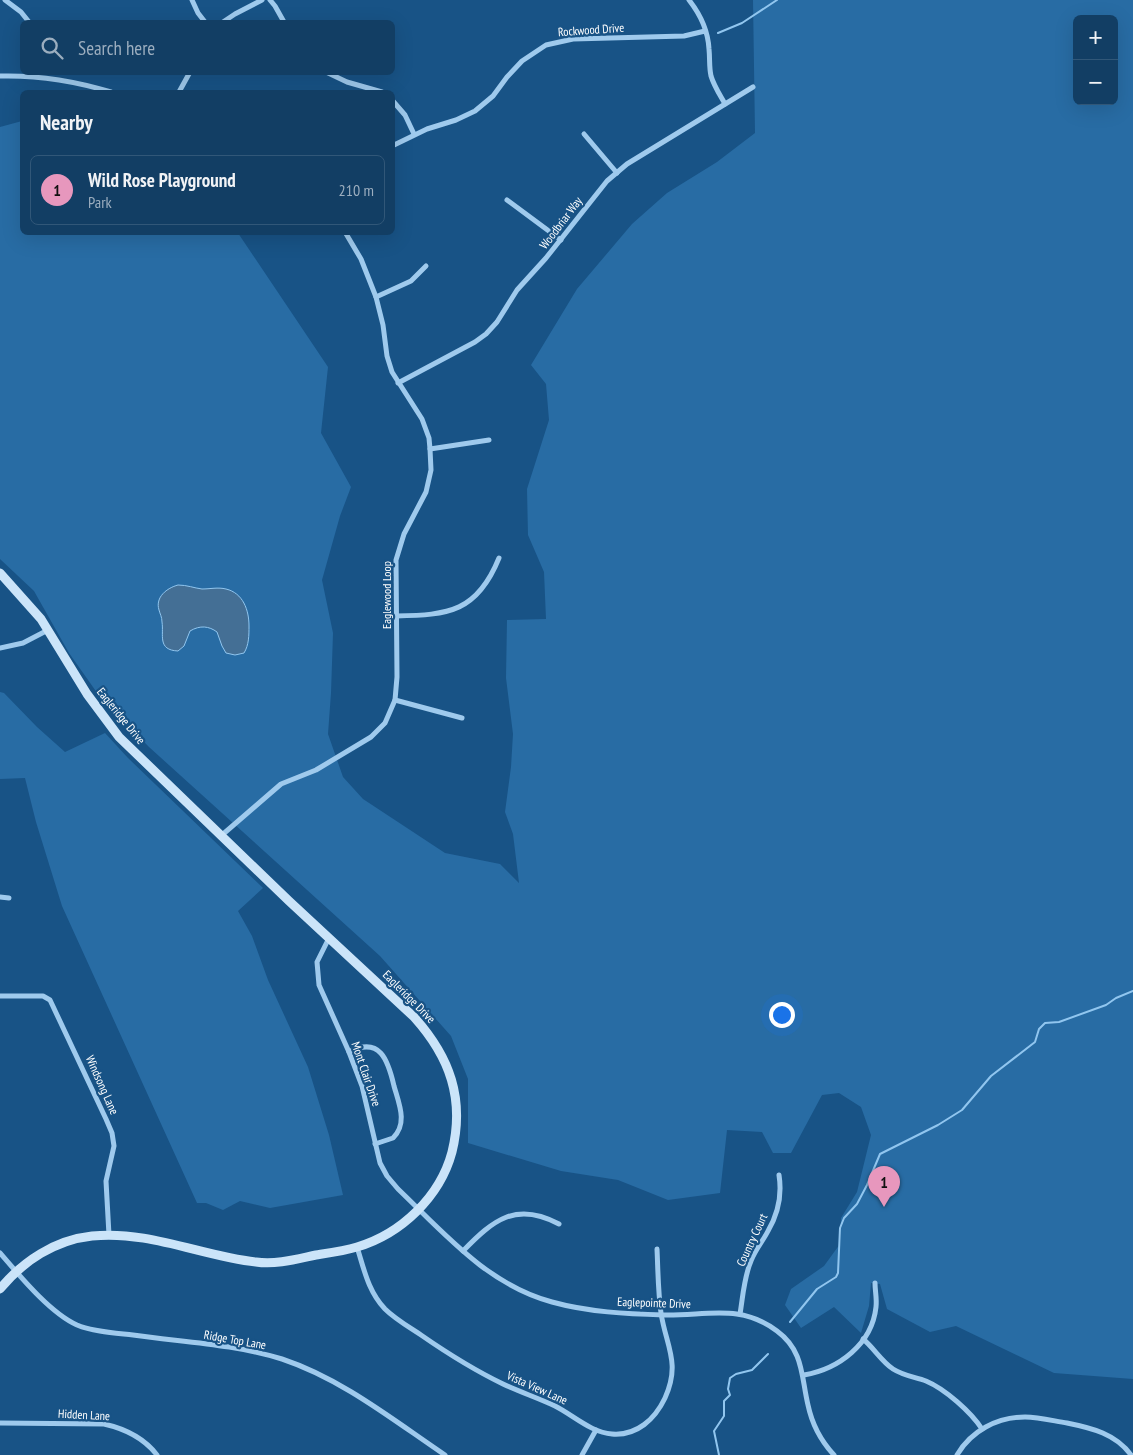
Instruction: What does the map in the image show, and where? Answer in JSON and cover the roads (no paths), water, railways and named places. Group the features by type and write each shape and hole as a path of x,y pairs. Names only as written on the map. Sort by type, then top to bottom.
{"main road":[{"name":"Eagleridge Drive","path":"0,573 30,605 49,630 87,694 119,737 426,1030 440,1050 448,1070 456,1103 456,1126 453,1146 449,1164 438,1185 420,1209 404,1223 388,1233 357,1247 268,1263 134,1237 109,1235 78,1238 62,1243 36,1256 16,1271 0,1289"}],"street":[{"path":"5,0 21,12 27,20"},
{"path":"192,0 198,14 204,20"},
{"path":"226,20 262,0"},
{"path":"270,0 283,20"},
{"path":"689,0 700,16 709,46 710,74 725,104"},
{"name":"Rockwood Drive","path":"395,144 414,134 456,120 475,111 493,96 513,70 546,45 573,39 684,36 705,31"},
{"path":"0,76 37,75 103,90"},
{"path":"180,90 188,75"},
{"path":"332,75 347,82 375,90"},
{"name":"Woodbriar Way","path":"398,383 475,342 486,334 497,322 531,272 561,240 600,189 617,173 645,153 754,87"},
{"path":"395,103 401,109 414,134"},
{"path":"584,134 617,173"},
{"path":"507,200 561,240"},
{"name":"Eaglewood Loop","path":"222,835 281,784 316,770 371,736 385,722 395,700 397,677 396,569 398,552 404,534 426,492 431,470 429,438 422,419 398,383 387,356 376,297 365,267 347,235"},
{"path":"376,297 412,281 426,266"},
{"path":"430,449 490,440"},
{"path":"396,616 440,614 462,605 477,594 488,582 499,558"},
{"path":"0,648 23,643 49,630"},
{"path":"395,700 462,718"},
{"path":"0,897 9,898"},
{"name":"Mont Clair Drive","path":"329,938 317,962 317,979 362,1086 380,1163 387,1176 398,1189 420,1209"},
{"name":"Windsong Lane","path":"0,996 48,998 54,1004 110,1128 113,1139 113,1154 106,1181 109,1235"},
{"path":"348,1052 361,1047 374,1048 383,1054 390,1067 401,1112 401,1125 393,1138 375,1144"},
{"name":"Country Court","path":"740,1314 749,1265 754,1253 769,1230 777,1208 780,1193 779,1175"},
{"name":"Eaglepointe Drive","path":"420,1209 482,1267 503,1282 550,1302 602,1311 662,1315 725,1312 740,1314 758,1320 779,1332 794,1351 804,1376 812,1417 820,1436 834,1455"},
{"path":"463,1251 490,1225 507,1217 533,1214 549,1218 559,1224"},
{"name":"Vista View Lane","path":"357,1247 371,1289 380,1304 393,1316 466,1365 502,1384 557,1408 606,1434 618,1434 637,1430 649,1421 664,1399 670,1381 671,1348 662,1315 657,1249"},
{"name":"Ridge Top Lane","path":"0,1253 53,1309 76,1325 226,1347 282,1359 304,1367 341,1385 445,1455"},
{"path":"804,1376 819,1373 837,1365 863,1339 875,1313 875,1283"},
{"path":"863,1339 884,1362 895,1370 928,1382 938,1388 972,1416 982,1429"},
{"path":"957,1455 970,1439 982,1429 1003,1420 1018,1417 1034,1417 1080,1425 1105,1433 1121,1443 1131,1455"},
{"name":"Hidden Lane","path":"0,1423 104,1424 120,1428 137,1436 158,1455"},
{"path":"582,1455 596,1430"}],"waterway":[{"path":"718,33 742,23 777,0"},
{"path":"790,1322 817,1289 836,1277 838,1273 840,1228 844,1218 857,1204 880,1154 938,1125 962,1110 991,1076 1035,1042 1039,1029 1045,1023 1059,1022 1106,1005 1116,998 1133,991"},
{"path":"719,1455 714,1431 724,1416 724,1401 730,1395 728,1389 730,1378 736,1374 752,1370 768,1354"}],"place":[{"name":"Wild Rose Playground","path":"884,1207"}]}
